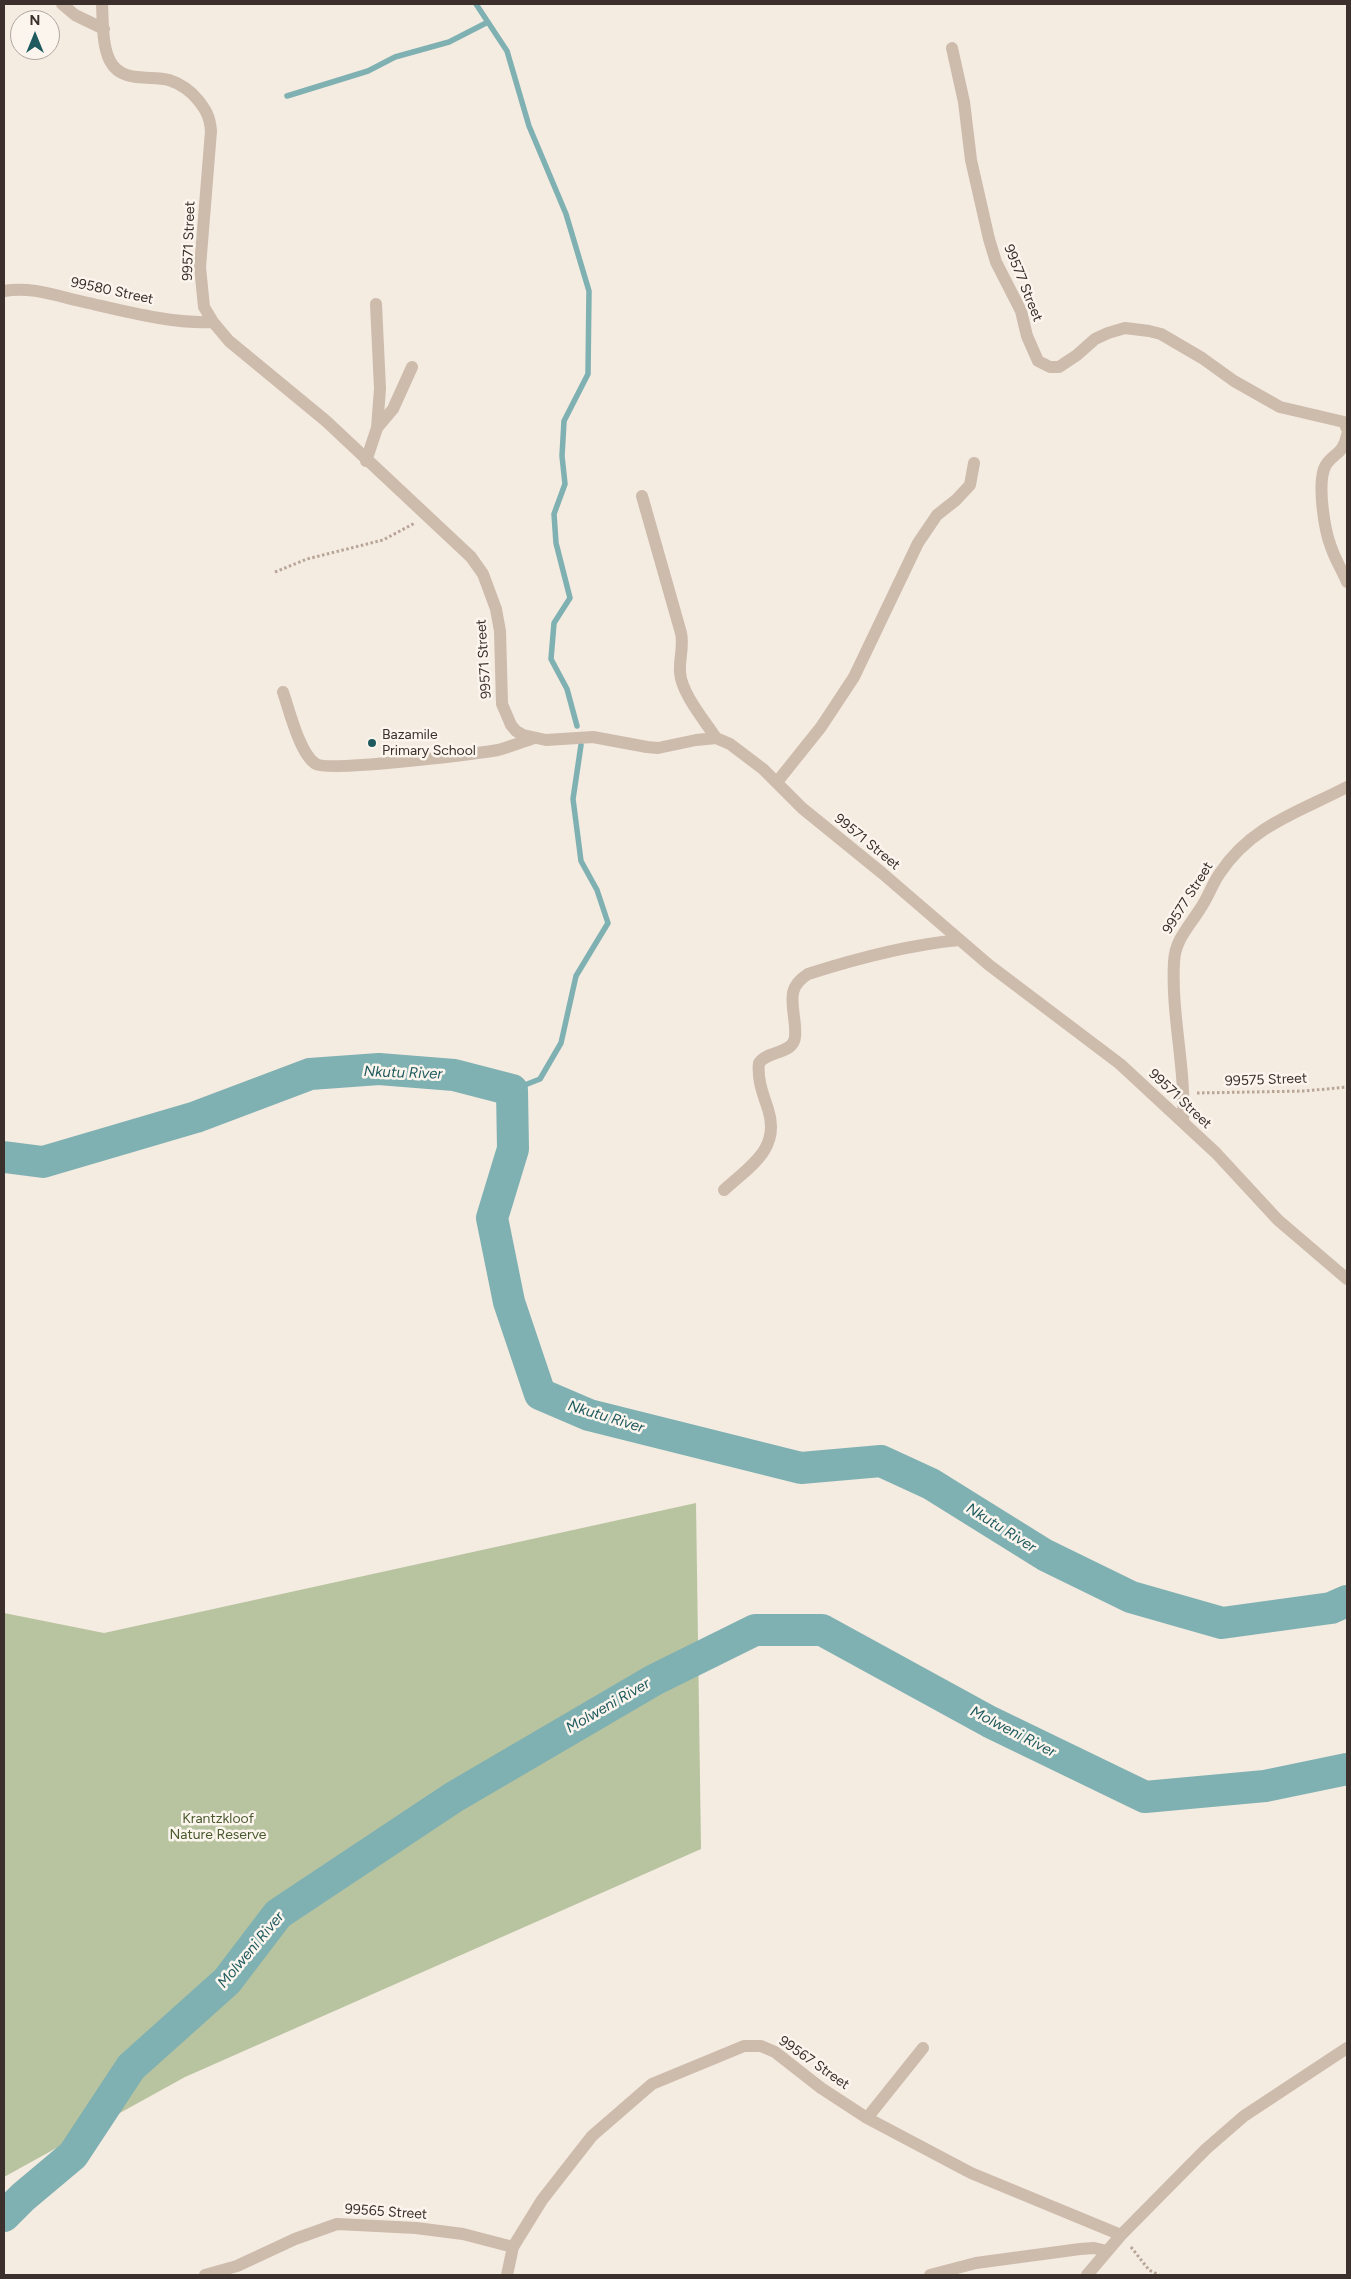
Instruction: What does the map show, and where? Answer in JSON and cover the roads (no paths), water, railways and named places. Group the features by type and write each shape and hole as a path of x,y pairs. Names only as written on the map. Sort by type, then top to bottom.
{"street":[{"path":"62,4 74,15 104,29"},
{"name":"99571 Street","path":"102,4 107,54 116,69 139,79 163,79 180,84 190,90 206,110 210,119 211,131 200,267 204,307 213,322 229,341 326,421 366,461 429,516 472,557 483,574 491,594 500,631 502,704 505,714 516,731 534,738 546,740 593,737 632,746 658,748 716,738 740,751 777,782 802,808 882,873 959,940 1068,1027 1120,1064 1216,1153 1278,1220 1347,1279"},
{"name":"99577 Street","path":"952,48 964,102 971,160 989,239 996,262 1021,311 1027,336 1038,361 1050,367 1059,367 1095,340 1108,333 1125,328 1149,331 1161,334 1202,358 1234,381 1280,407 1346,426 1343,449 1326,464 1322,487 1326,529 1331,547 1347,582"},
{"name":"99580 Street","path":"4,291 22,289 43,292 83,302 192,323 213,322"},
{"path":"366,461 377,428 380,389 376,304"},
{"path":"377,428 393,409 412,367"},
{"path":"777,782 821,727 854,677 918,543 937,515 956,500 970,485 974,463"},
{"path":"642,496 674,600 682,638 680,678 695,707 716,738"},
{"path":"283,692 306,753 315,763 326,767 379,764 499,749 534,738"},
{"name":"99577 Street","path":"1183,1121 1184,1094 1173,980 1176,947 1182,934 1200,909 1219,874 1253,836 1267,826 1347,787"},
{"path":"724,1190 767,1149 771,1137 771,1120 762,1092 759,1063 764,1057 794,1043 792,996 794,986 801,978 864,956 926,943 959,940"},
{"name":"99567 Street","path":"507,2275 512,2247 542,2200 592,2136 652,2084 744,2046 761,2046 775,2052 820,2088 867,2118 971,2173 1121,2235"},
{"path":"867,2118 923,2048"},
{"path":"1087,2275 1121,2235 1206,2149 1244,2116 1347,2048"},
{"name":"99565 Street","path":"205,2275 237,2266 295,2239 337,2224 377,2224 426,2229 463,2234 512,2247"},
{"path":"930,2275 976,2263 1080,2249 1094,2248 1107,2251"}],"waterway":[{"path":"476,4 507,51 529,126 566,214 589,291 588,374 564,421 562,456 565,484 554,514 556,543 570,598 554,623 551,659 567,689 577,726"},
{"path":"287,96 368,71 395,57 449,42 488,22"},
{"path":"512,1090 540,1079 561,1043 576,976 608,923 597,890 581,861 573,799 581,745"},
{"name":"Nkutu River","path":"4,1157 43,1162 196,1117 310,1074 379,1069 454,1075 512,1090 513,1149 492,1218 509,1302 540,1394 589,1415 801,1468 881,1461 931,1484 1045,1555 1131,1597 1222,1623 1331,1608 1347,1601"},
{"name":"Molweni River","path":"4,2216 23,2197 73,2155 131,2067 227,1981 278,1914 454,1797 654,1680 755,1630 822,1630 990,1722 1145,1797 1265,1786 1347,1769"}],"place":[{"name":"Bazamile Primary School","path":"372,743"}],"park label":[{"name":"Krantzkloof Nature Reserve","path":"218,1828"}]}
